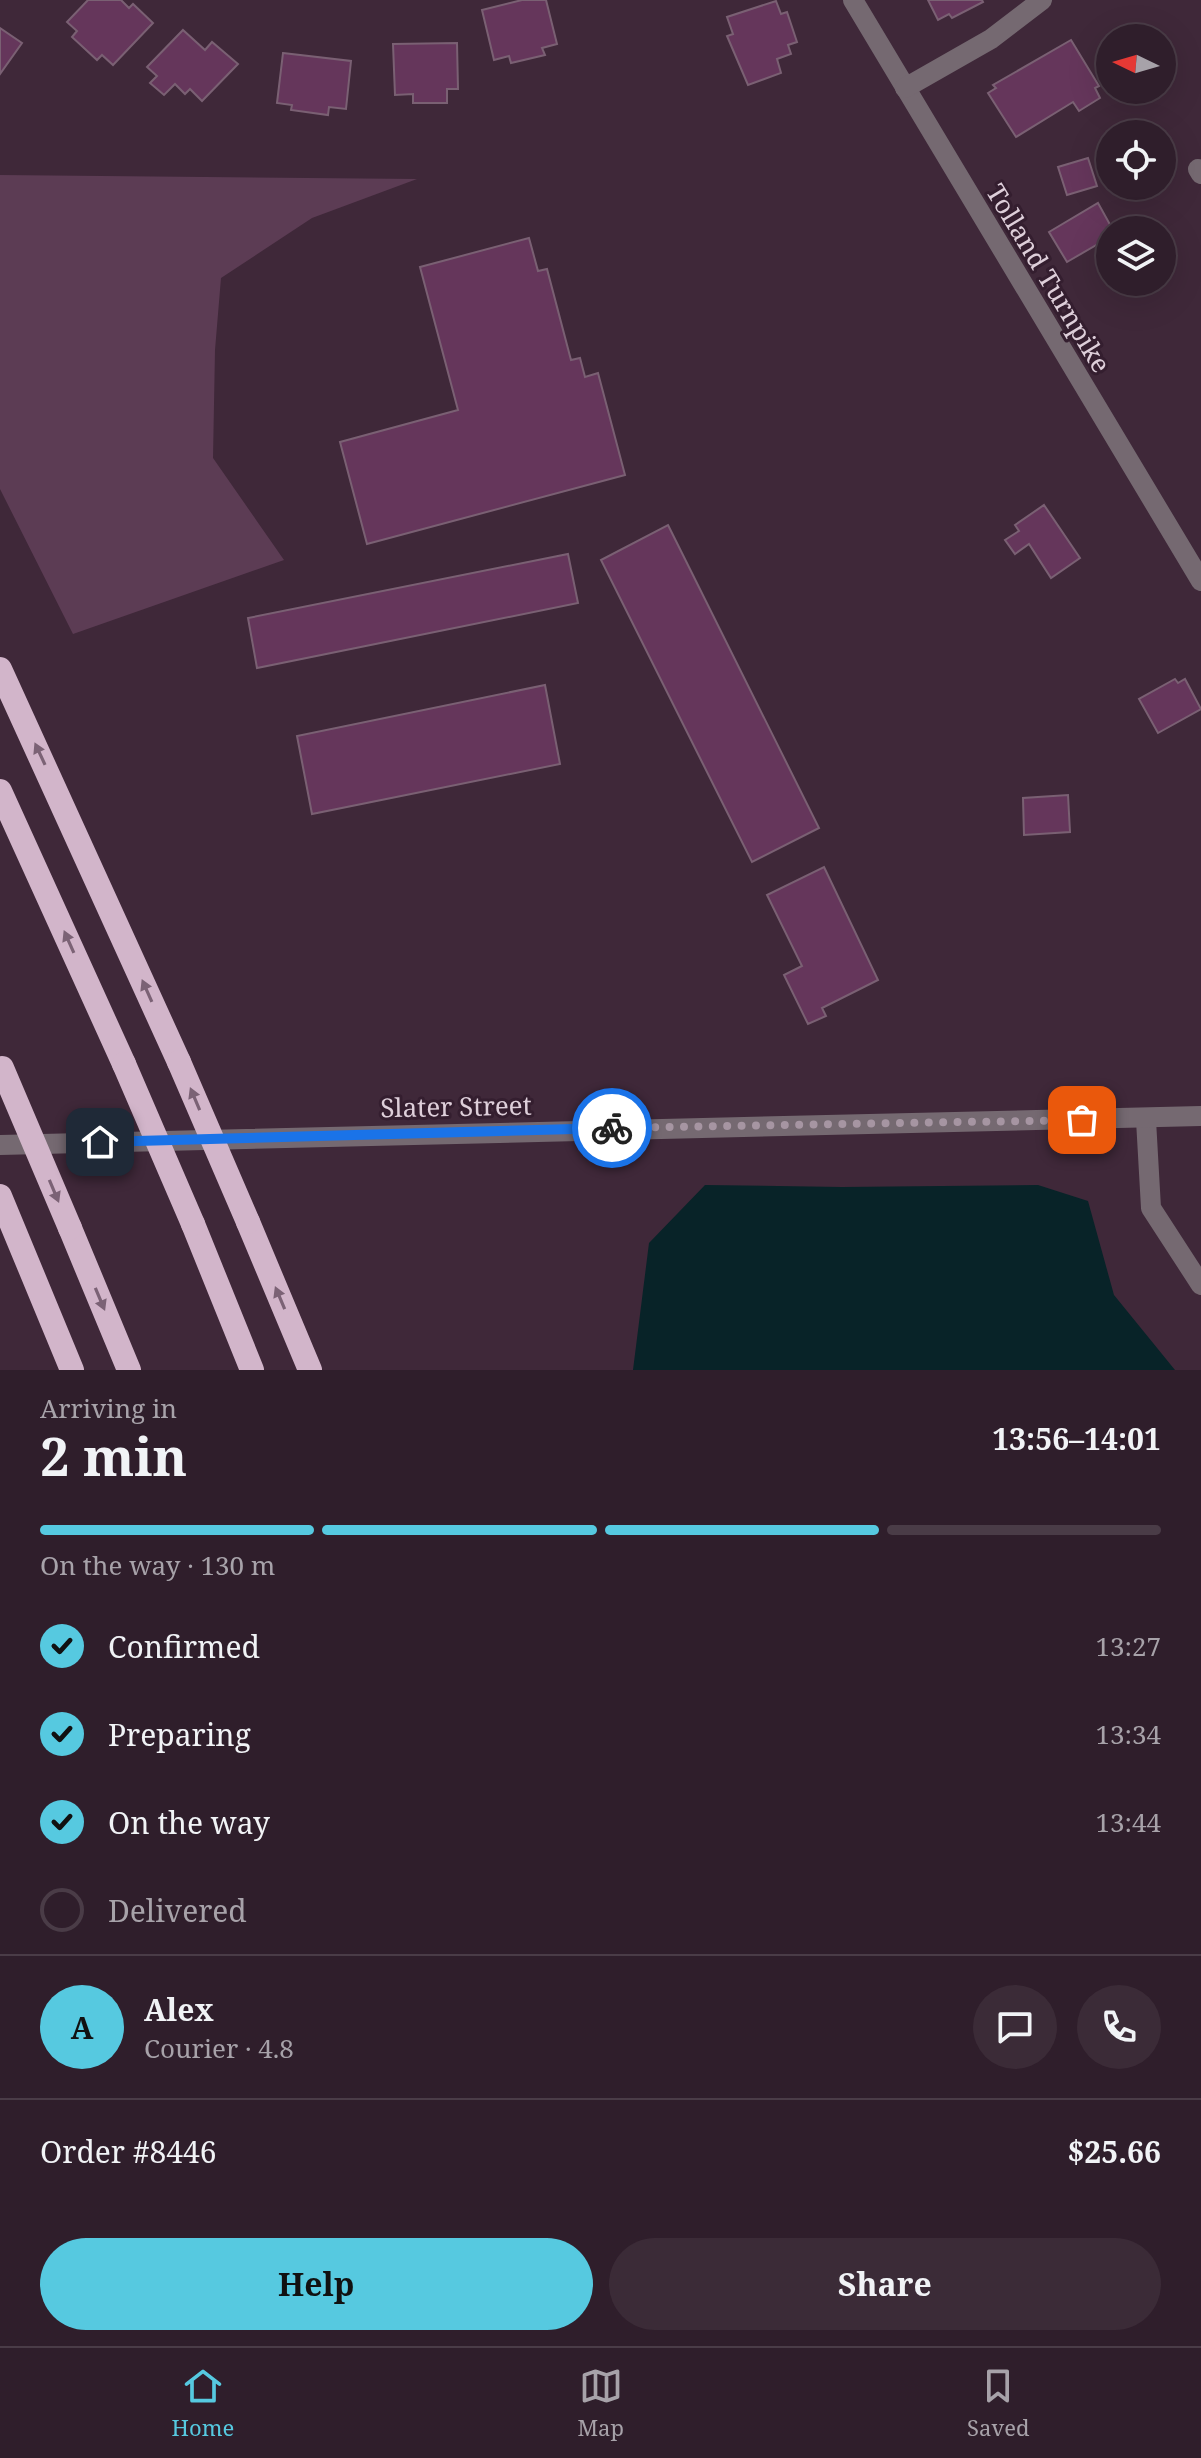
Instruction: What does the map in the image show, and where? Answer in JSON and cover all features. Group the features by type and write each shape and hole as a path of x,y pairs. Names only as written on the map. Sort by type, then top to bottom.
{"highway":[{"path":"0,669 179,1062 310,1370"},
{"path":"0,791 124,1064 252,1370"},
{"path":"1,1066 129,1370"},
{"path":"0,1196 72,1370"}],"street":[{"name":"Tolland Turnpike","path":"853,0 1201,581"},
{"path":"905,88 991,39 1042,0"},
{"name":"Slater Street","path":"0,1145 901,1121 1146,1120 1201,1116"},
{"path":"1146,1120 1151,1208 1201,1285"}],"shaded area":[{"path":"0,175 417,179 312,218 221,278 215,350 213,458 284,560 73,634 0,489"},
{"path":"705,1185 1038,1185 1088,1201 1114,1295 1175,1370 633,1370 649,1243"}],"building":[{"path":"88,0 121,0 129,8 133,4 153,23 113,65 102,55 97,60 72,37 77,31 67,22"},
{"path":"522,0 546,0 557,44 542,48 545,55 511,63 509,56 494,60 482,10"},
{"path":"928,0 983,2 952,18 949,14 938,20"},
{"path":"776,1 781,14 787,12 797,42 788,45 791,54 777,59 781,73 748,85 727,36 733,34 727,17"},
{"path":"0,28 22,43 0,74"},
{"path":"183,30 205,50 212,42 238,64 202,101 190,89 185,94 175,84 164,95 150,83 157,76 147,67"},
{"path":"1071,40 1096,81 1096,100 1079,111 1073,102 1016,137 988,93 996,88 993,85"},
{"path":"457,43 458,89 447,89 447,103 413,103 413,94 395,95 393,44"},
{"path":"283,53 351,61 346,109 329,107 328,115 291,110 292,105 277,103"},
{"path":"1088,158 1096,186 1067,195 1058,167"},
{"path":"1098,203 1105,216 1096,216 1096,245 1067,262 1049,232"},
{"path":"529,238 538,271 547,269 571,360 580,358 585,377 598,373 625,475 367,544 340,442 458,410 420,267"},
{"path":"1044,505 1080,558 1051,578 1029,544 1015,554 1005,540 1019,531 1015,525"},
{"path":"668,525 819,828 752,862 601,560"},
{"path":"568,554 578,603 257,668 248,618"},
{"path":"1175,679 1178,683 1185,679 1201,709 1158,733 1139,699"},
{"path":"545,685 560,764 312,814 297,736"},
{"path":"1068,795 1070,832 1024,835 1023,798"},
{"path":"824,867 878,980 822,1008 826,1016 808,1024 784,975 802,966 767,895"}],"way so far":[{"path":"612,1128 1082,1120"}],"route":[{"path":"100,1142 612,1128"}]}
